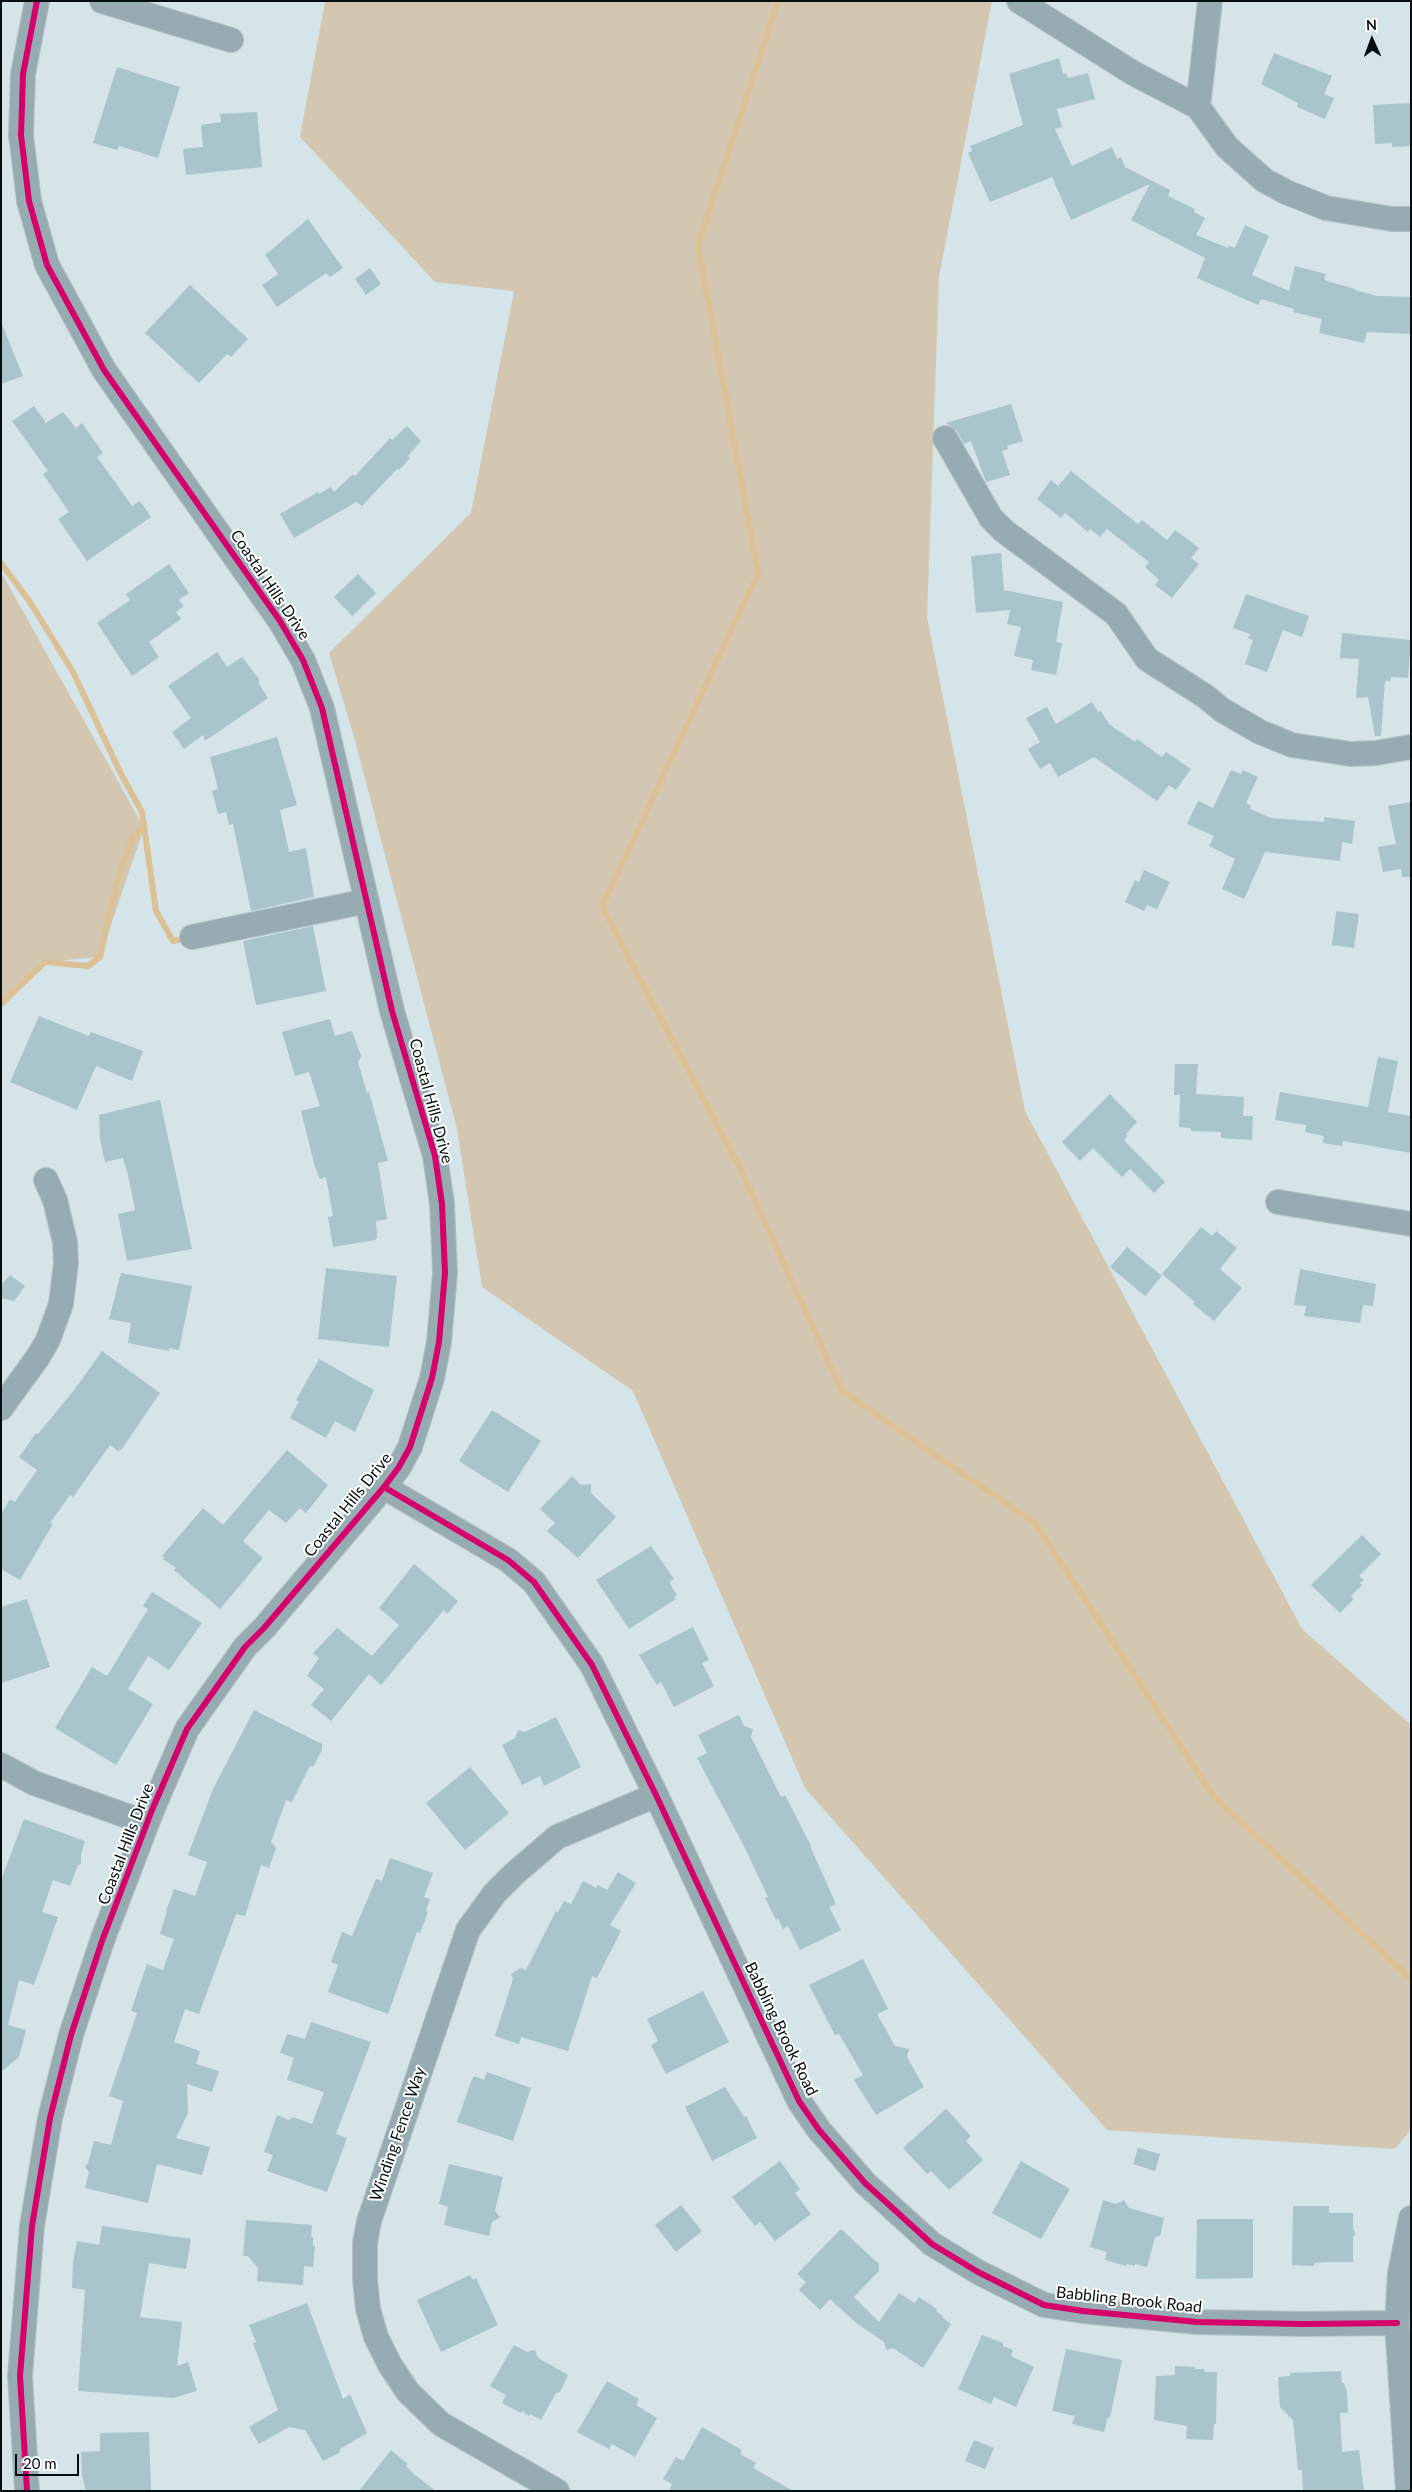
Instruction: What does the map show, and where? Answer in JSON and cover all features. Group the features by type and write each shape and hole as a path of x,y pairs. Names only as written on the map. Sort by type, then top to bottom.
{"street":[{"name":"Coastal Hills Drive","path":"26,2491 20,2376 32,2226 48,2127 72,2035 102,1941 147,1823 187,1730 245,1647 264,1628 384,1487 400,1467 410,1447 432,1378 443,1313 445,1238 435,1156 392,1011 322,708 303,660 280,621 104,370 47,265 30,201 21,135 23,74 37,1"},
{"path":"102,1 231,40"},
{"path":"1019,1 1133,73 1198,107 1227,147 1264,180 1286,192 1326,208 1392,219 1411,219"},
{"path":"1198,107 1210,1"},
{"path":"945,438 992,518 1004,531 1116,614 1147,659 1205,696 1241,722 1292,746 1351,754 1376,753 1411,747"},
{"path":"192,937 367,901"},
{"path":"1,1408 48,1340 61,1304 66,1263 65,1242 55,1200 46,1180"},
{"path":"1278,1202 1411,1224"},
{"name":"Babbling Brook Road","path":"384,1487 508,1560 534,1582 592,1666 656,1795 799,2101 819,2130 865,2183 932,2244 986,2276 1044,2305 1083,2311 1197,2322 1397,2323"},
{"path":"1,1765 34,1783 147,1823"},
{"name":"Winding Fence Way","path":"557,2491 441,2424 408,2392 390,2365 376,2337 368,2309 364,2279 368,2221 468,1930 495,1893 557,1837 656,1795"},
{"path":"1408,2491 1397,2323 1400,2273 1411,2218"}],"shaded area":[{"path":"325,1 992,1 939,277 927,617 1025,1111 1302,1629 1411,1725 1411,2129 1395,2149 1107,2130 805,1788 633,1391 482,1287 457,1129 354,737 329,653 471,513 514,291 435,282 300,137"},
{"path":"1,572 144,828 100,957 45,962 1,1004"}],"building":[{"path":"1274,53 1332,76 1324,94 1334,98 1325,119 1297,107 1298,103 1261,84"},
{"path":"1059,58 1063,74 1066,73 1068,78 1088,73 1095,99 1057,109 1062,127 1055,129 1072,166 1112,147 1117,159 1121,157 1125,167 1170,190 1168,196 1195,209 1194,212 1205,218 1196,235 1228,248 1229,246 1235,248 1245,225 1269,236 1252,275 1289,291 1295,266 1326,274 1324,280 1377,296 1411,297 1411,334 1367,332 1364,343 1319,333 1322,319 1293,312 1294,309 1261,299 1258,305 1197,278 1205,258 1131,220 1150,184 1071,220 1052,177 990,202 968,153 972,151 970,146 1023,125 1009,74"},
{"path":"117,67 180,87 158,158 119,146 117,150 93,143"},
{"path":"1411,103 1411,146 1392,147 1392,143 1375,144 1373,105"},
{"path":"257,112 262,167 186,175 183,149 203,147 201,125 221,122 220,114"},
{"path":"308,219 343,268 330,277 326,273 277,307 262,285 278,274 265,255"},
{"path":"370,268 381,284 366,295 355,279"},
{"path":"190,285 248,339 231,357 227,354 199,383 145,333"},
{"path":"1,322 23,376 1,384"},
{"path":"1011,404 1023,441 1007,446 1008,449 1002,451 1010,475 986,482 971,441 964,444 957,431 946,423"},
{"path":"34,406 46,423 63,412 76,428 82,423 103,453 97,457 132,506 140,501 151,517 87,561 58,519 69,512 43,474 48,471 12,421"},
{"path":"407,426 421,441 408,456 410,458 399,470 397,469 362,506 356,502 294,538 280,514 318,492 319,494 331,487 334,492 353,474 355,476 390,438 392,440"},
{"path":"1071,471 1138,524 1142,520 1167,540 1175,530 1199,548 1191,558 1199,564 1172,598 1155,585 1159,580 1145,567 1149,562 1107,529 1100,537 1090,529 1088,532 1065,513 1061,518 1037,499 1051,480 1058,486"},
{"path":"1001,553 1004,590 1063,602 1056,642 1062,643 1056,675 1031,670 1033,660 1014,656 1021,627 1007,624 1010,610 976,613 971,556"},
{"path":"169,564 189,593 179,600 184,606 176,612 181,619 149,642 159,657 132,676 97,623 130,600 126,594"},
{"path":"358,574 376,593 352,616 334,597"},
{"path":"1246,594 1309,616 1302,637 1283,630 1267,672 1245,664 1253,640 1248,638 1250,634 1233,628"},
{"path":"1342,633 1411,640 1408,678 1391,677 1391,681 1385,681 1381,736 1375,736 1368,697 1356,698 1359,659 1340,658"},
{"path":"217,652 227,667 242,657 259,679 259,684 268,698 205,741 203,735 184,749 172,732 191,718 168,686"},
{"path":"1092,702 1098,712 1101,711 1109,724 1135,742 1137,739 1162,757 1166,752 1191,769 1176,790 1169,785 1157,801 1094,757 1058,777 1050,763 1040,769 1028,749 1040,742 1026,718 1047,707 1056,724"},
{"path":"277,737 297,805 280,810 289,852 306,848 314,897 251,911 233,824 229,825 226,812 218,814 212,791 218,789 210,757"},
{"path":"1231,770 1241,774 1243,770 1258,777 1246,803 1251,806 1250,809 1271,818 1324,822 1324,817 1355,821 1352,844 1342,842 1340,861 1265,852 1244,899 1222,889 1235,859 1209,846 1214,836 1187,824 1198,801 1213,808"},
{"path":"1411,802 1411,877 1402,877 1401,869 1383,872 1378,847 1396,844 1388,806"},
{"path":"1144,870 1170,882 1157,909 1147,905 1144,911 1125,902 1135,880 1139,882"},
{"path":"1336,911 1359,914 1354,948 1332,945"},
{"path":"313,926 326,991 256,1005 243,941"},
{"path":"39,1016 89,1036 91,1032 143,1051 132,1081 96,1066 77,1110 10,1082"},
{"path":"330,1019 335,1036 352,1031 361,1056 358,1062 367,1093 369,1092 388,1161 378,1163 387,1219 376,1221 377,1238 375,1240 333,1247 328,1217 333,1216 326,1177 320,1179 315,1167 301,1111 320,1106 309,1072 295,1076 282,1032"},
{"path":"1378,1057 1398,1061 1388,1112 1411,1116 1411,1153 1343,1141 1342,1146 1323,1143 1324,1136 1305,1132 1306,1125 1275,1120 1280,1092 1368,1107"},
{"path":"1175,1064 1198,1064 1196,1094 1244,1097 1243,1116 1253,1116 1252,1140 1221,1138 1221,1132 1191,1131 1191,1128 1179,1127 1180,1095 1174,1095"},
{"path":"1110,1094 1137,1122 1126,1134 1128,1136 1124,1140 1165,1182 1154,1193 1130,1169 1122,1177 1093,1148 1080,1161 1062,1142"},
{"path":"160,1100 192,1249 127,1261 118,1214 135,1210 123,1158 105,1162 100,1140 99,1115"},
{"path":"1201,1227 1212,1236 1216,1231 1237,1248 1220,1269 1242,1288 1214,1321 1162,1274"},
{"path":"1127,1247 1162,1276 1145,1296 1110,1267"},
{"path":"326,1268 397,1276 389,1347 318,1339"},
{"path":"1300,1269 1376,1284 1373,1306 1363,1305 1360,1323 1304,1316 1306,1306 1294,1305"},
{"path":"121,1273 192,1286 179,1350 169,1348 169,1351 128,1343 131,1323 109,1319"},
{"path":"10,1275 25,1286 14,1301 1,1298 1,1285"},
{"path":"102,1351 160,1393 122,1449 118,1451 110,1445 73,1497 70,1495 50,1523 53,1524 20,1580 1,1569 1,1514 10,1499 15,1502 37,1470 19,1457 36,1433 38,1434 75,1389"},
{"path":"319,1359 374,1390 355,1432 335,1421 326,1438 290,1418 299,1401 296,1400"},
{"path":"492,1410 541,1441 508,1492 459,1461"},
{"path":"287,1450 328,1485 306,1513 300,1508 286,1523 269,1510 243,1541 263,1558 220,1609 174,1570 176,1568 163,1559 165,1558 162,1556 203,1508 223,1525"},
{"path":"572,1476 581,1485 591,1484 591,1493 616,1517 578,1558 547,1531 555,1523 540,1509"},
{"path":"1362,1535 1381,1554 1359,1576 1364,1580 1360,1583 1362,1585 1351,1596 1354,1599 1340,1613 1311,1585"},
{"path":"651,1546 674,1579 669,1582 677,1595 674,1597 676,1599 629,1629 596,1580"},
{"path":"414,1564 458,1601 447,1614 444,1610 381,1685 369,1674 331,1721 311,1705 324,1689 307,1676 319,1658 313,1653 337,1628 372,1656 399,1625 379,1608"},
{"path":"152,1592 202,1623 169,1670 148,1656 128,1689 153,1704 116,1765 55,1728 92,1667 107,1676 148,1609 143,1606"},
{"path":"27,1599 50,1667 1,1683 1,1607"},
{"path":"693,1627 709,1660 702,1663 714,1686 674,1707 661,1682 657,1685 639,1655"},
{"path":"254,1710 322,1744 322,1750 313,1767 310,1766 292,1802 286,1800 271,1842 276,1848 269,1868 261,1865 245,1916 236,1914 199,2014 185,2009 174,2042 200,2051 196,2064 219,2071 212,2092 187,2084 188,2113 176,2138 210,2147 202,2175 157,2164 148,2203 85,2188 89,2172 85,2167 88,2163 94,2141 111,2145 123,2101 109,2096 137,2013 131,2011 147,1964 163,1970 174,1939 160,1934 174,1889 195,1896 207,1862 188,1855 213,1789"},
{"path":"739,1715 744,1726 753,1729 751,1737 781,1797 785,1795 811,1846 836,1904 829,1907 841,1930 800,1950 788,1926 783,1929 778,1918 776,1920 765,1898 768,1897 745,1848 697,1758 707,1753 698,1735"},
{"path":"556,1717 581,1767 544,1786 540,1776 522,1785 502,1745 515,1738 518,1730 525,1732"},
{"path":"470,1767 509,1813 465,1850 426,1803"},
{"path":"24,1819 85,1841 81,1854 81,1864 78,1865 70,1886 53,1880 42,1912 58,1917 34,1985 19,1980 8,2025 26,2030 19,2057 1,2072 1,1880"},
{"path":"390,1858 433,1873 424,1897 430,1899 426,1911 428,1912 420,1933 417,1932 388,2014 328,1992 338,1965 331,1962 342,1932 352,1936 376,1879 382,1881"},
{"path":"618,1872 636,1883 610,1925 621,1931 597,1978 592,1976 568,2051 521,2037 519,2044 495,2036 513,1979 511,1974 520,1968 526,1970 556,1911 558,1912 564,1901 571,1904 583,1881 596,1888 598,1885 607,1890"},
{"path":"863,1959 888,2009 877,2014 895,2046 909,2049 907,2057 924,2087 876,2115 854,2080 863,2075 839,2034 835,2035 809,1985"},
{"path":"703,1991 729,2042 666,2074 651,2045 658,2041 647,2019"},
{"path":"311,2022 371,2042 336,2134 347,2138 327,2192 267,2171 273,2155 264,2152 277,2115 289,2120 293,2117 312,2124 324,2092 287,2080 294,2058 280,2053 287,2034 305,2039"},
{"path":"487,2072 531,2088 513,2141 457,2122 474,2076 484,2080"},
{"path":"725,2087 744,2117 746,2116 757,2138 712,2161 685,2107"},
{"path":"946,2109 971,2136 966,2141 983,2160 949,2190 931,2171 927,2174 903,2148"},
{"path":"1138,2148 1160,2154 1155,2171 1133,2164"},
{"path":"780,2161 800,2189 795,2193 811,2214 775,2241 760,2222 755,2226 732,2197"},
{"path":"1021,2161 1070,2189 1041,2239 992,2213"},
{"path":"449,2164 503,2177 495,2211 500,2217 492,2222 489,2236 444,2225 448,2207 439,2204"},
{"path":"1103,2200 1116,2204 1124,2200 1129,2208 1164,2218 1160,2236 1155,2237 1147,2267 1135,2264 1135,2266 1127,2264 1126,2266 1105,2260 1107,2252 1090,2247"},
{"path":"681,2205 702,2231 676,2252 655,2225"},
{"path":"1293,2206 1329,2206 1329,2213 1353,2213 1353,2229 1356,2234 1353,2236 1353,2262 1314,2263 1314,2266 1292,2265"},
{"path":"1197,2219 1253,2219 1253,2278 1196,2279"},
{"path":"246,2220 312,2225 311,2237 313,2237 313,2246 315,2246 313,2267 304,2266 303,2285 257,2281 258,2268 248,2256 243,2256"},
{"path":"102,2226 191,2239 186,2269 149,2263 140,2317 182,2322 177,2366 188,2362 197,2391 173,2398 78,2391 85,2290 72,2288 73,2263 77,2241 99,2245"},
{"path":"841,2229 879,2264 879,2271 854,2297 879,2322 899,2293 915,2303 919,2297 937,2309 936,2311 951,2324 923,2368 893,2348 886,2350 884,2342 855,2322 830,2299 820,2310 799,2290 806,2282 797,2274"},
{"path":"470,2275 473,2280 476,2278 498,2325 441,2352 417,2300"},
{"path":"307,2303 343,2399 350,2394 367,2433 340,2449 339,2453 323,2461 305,2430 289,2427 259,2444 249,2427 278,2410 253,2343 256,2342 249,2325"},
{"path":"982,2335 1003,2343 1003,2346 1013,2350 1011,2356 1034,2367 1016,2407 994,2397 991,2404 958,2389"},
{"path":"514,2345 527,2352 535,2350 538,2358 568,2375 560,2392 556,2393 541,2420 530,2414 529,2416 522,2411 521,2413 502,2403 506,2395 490,2386"},
{"path":"1066,2349 1122,2360 1110,2418 1108,2417 1104,2432 1072,2424 1075,2416 1052,2411"},
{"path":"1175,2366 1205,2369 1204,2372 1217,2372 1216,2424 1214,2424 1213,2440 1186,2439 1187,2426 1154,2420 1156,2376 1175,2375"},
{"path":"1341,2371 1342,2383 1344,2383 1347,2392 1348,2413 1340,2413 1342,2452 1359,2450 1364,2491 1303,2491 1302,2470 1298,2470 1293,2420 1280,2407 1278,2377 1290,2376 1290,2373"},
{"path":"607,2381 639,2399 636,2405 657,2418 635,2457 612,2444 609,2449 577,2432"},
{"path":"702,2427 742,2450 740,2454 756,2463 753,2468 793,2491 669,2491 672,2484 663,2479 676,2457 683,2461"},
{"path":"149,2432 151,2491 86,2491 82,2476 81,2452 100,2451 100,2433"},
{"path":"974,2440 994,2448 985,2469 965,2461"},
{"path":"391,2450 408,2464 406,2466 415,2475 436,2491 359,2491"}],"waterway":[{"path":"778,1 698,246 758,573 602,907 742,1172 842,1391 1036,1524 1213,1796 1411,1979"},
{"path":"1,563 30,602 73,672 121,774 142,812 156,911 173,941 188,938"},
{"path":"1,1004 45,962 88,966 100,957 116,886 133,837 144,828"}],"cycle path":[{"path":"27,2491 20,2376 32,2226 50,2118 71,2035 102,1941 152,1810 187,1729 245,1647 264,1628 384,1487 399,1467 410,1447 432,1378 439,1342 445,1273 442,1204 435,1156 392,1011 322,708 303,660 280,621 104,370 47,265 29,201 21,135 23,74 37,1"},
{"path":"384,1487 508,1560 534,1582 592,1665 656,1795 799,2101 819,2130 865,2183 932,2244 978,2272 1044,2305 1083,2311 1197,2322 1397,2323"}]}
